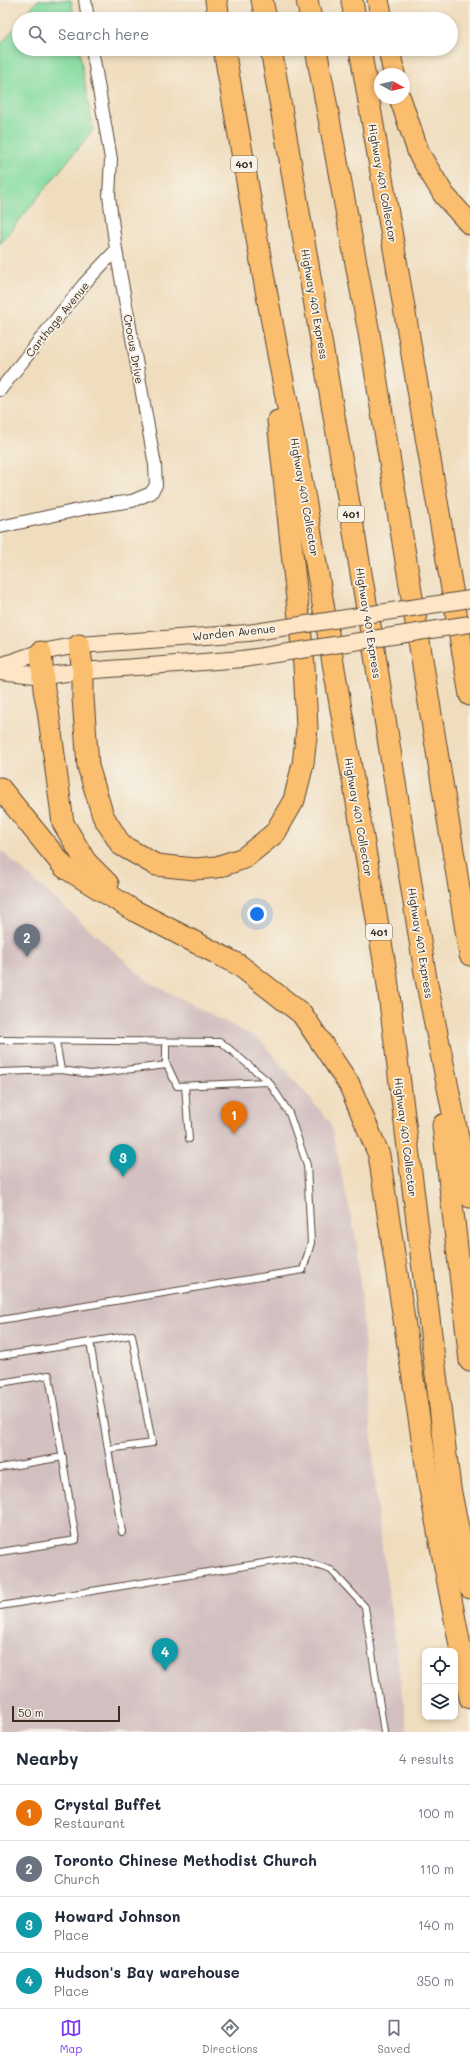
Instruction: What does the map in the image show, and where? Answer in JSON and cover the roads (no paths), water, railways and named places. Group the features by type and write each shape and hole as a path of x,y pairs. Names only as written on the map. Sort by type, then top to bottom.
{"highway":[{"path":"216,0 218,12"},
{"path":"262,0 265,12"},
{"path":"307,0 310,12"},
{"path":"352,0 354,12"},
{"path":"378,0 381,12"},
{"name":"Highway 401 Collector","path":"225,56 264,279 306,499 387,978 450,1488 470,1588"},
{"name":"Highway 401 Express","path":"272,56 373,642 426,979 470,1197"},
{"path":"317,56 369,333 470,955"},
{"name":"Highway 401 Collector","path":"361,56 470,695"},
{"path":"390,56 393,68"},
{"path":"402,104 419,154 444,195 470,224"},
{"path":"79,645 83,671 83,698 88,766 103,816 121,845 156,865 195,868 216,867 244,858 275,833 294,800 303,764 307,728 304,665 264,279"},
{"path":"41,652 44,690 63,823 86,862 133,910"},
{"path":"0,788 64,867 133,910 239,965 302,1014 349,1084 379,1155 429,1484 470,1698"},
{"path":"426,979 470,1361"}],"main road":[{"name":"Warden Avenue","path":"0,666 41,652 79,645 248,633 470,598"},
{"path":"0,671 44,676 83,671 243,659 470,624"}],"street":[{"path":"85,0 87,12"},
{"name":"Crocus Drive","path":"0,527 92,507 132,501 151,493 156,485 155,465 116,250 109,196 111,160 93,56"},
{"name":"Carthage Avenue","path":"0,390 84,284 116,250"}],"lane":[{"path":"0,1040 221,1042 269,1082 289,1113 306,1165 312,1243 303,1270 0,1320"},
{"path":"56,1040 60,1070"},
{"path":"166,1042 166,1065 177,1086 269,1082"},
{"path":"0,1072 60,1070 90,1074 166,1065"},
{"path":"185,1086 189,1139"},
{"path":"0,1356 132,1335 152,1443 108,1450"},
{"path":"90,1342 122,1532"},
{"path":"0,1383 49,1374 76,1540 0,1552"},
{"path":"0,1468 63,1457"},
{"path":"0,1606 294,1558 331,1570 365,1607 384,1732"}],"place":[{"name":"Toronto Chinese Methodist Church","path":"27,957"},
{"name":"Crystal Buffet","path":"234,1134"},
{"name":"Howard Johnson","path":"123,1177"},
{"name":"Hudson's Bay warehouse","path":"165,1671"}]}
